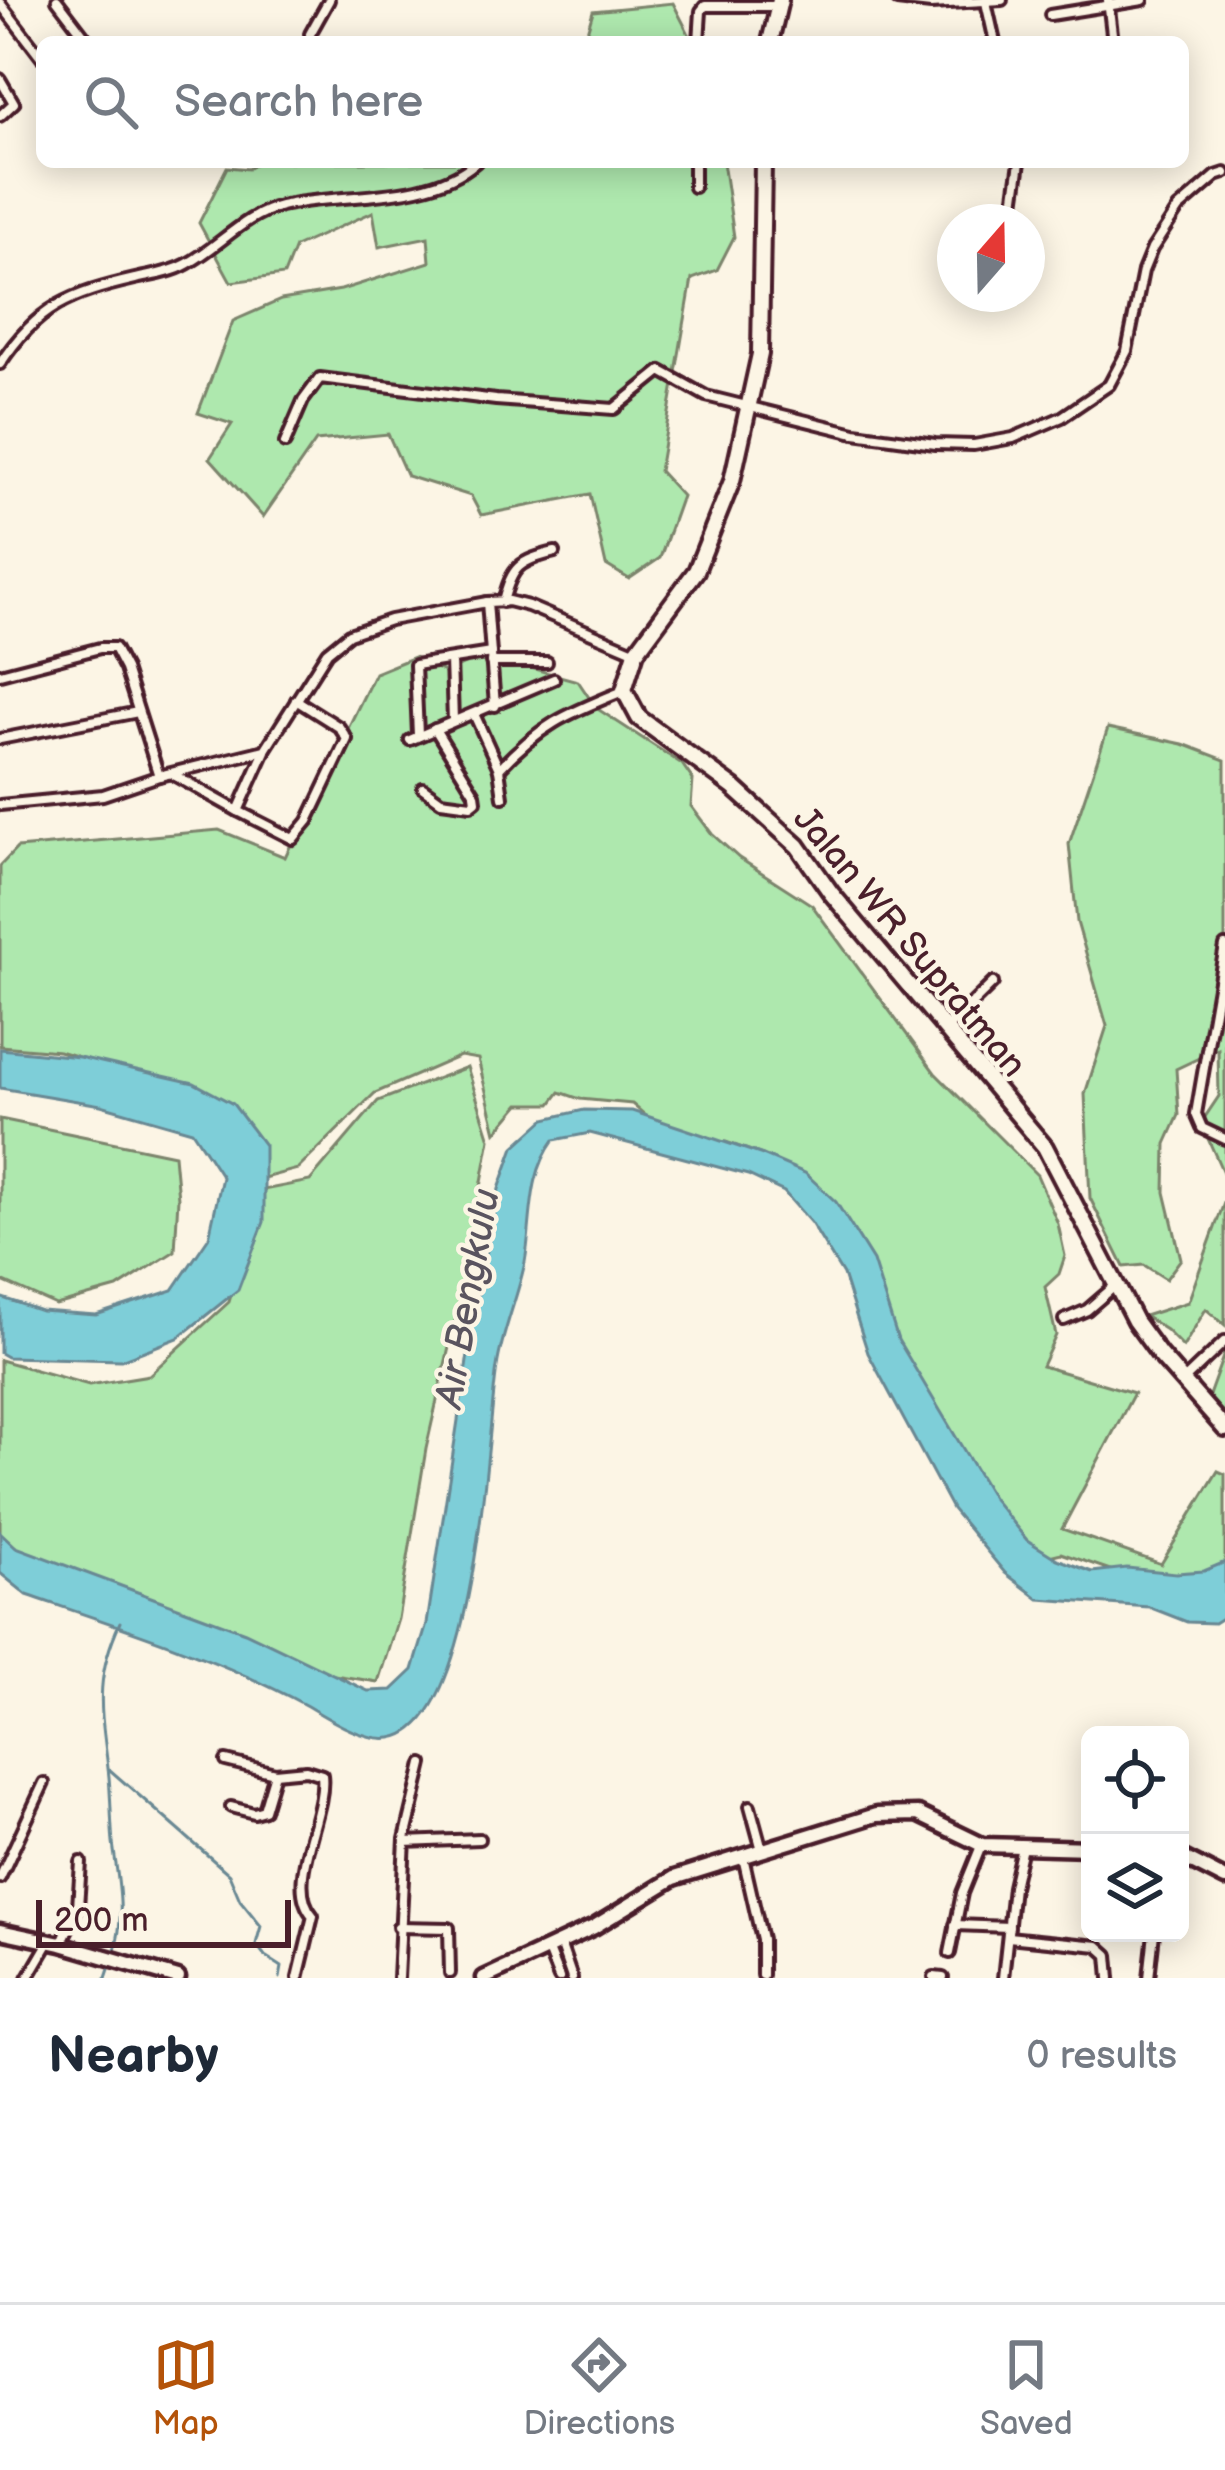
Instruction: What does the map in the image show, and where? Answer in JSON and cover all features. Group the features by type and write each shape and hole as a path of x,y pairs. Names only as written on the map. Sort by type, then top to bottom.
{"highway":[{"path":"772,36 780,6"},
{"path":"624,691 636,652 685,591 706,551 732,481 760,354 763,168"},
{"name":"Jalan WR Supratman","path":"624,691 639,718 733,787 798,846 831,893 1045,1147 1146,1337 1225,1430"}],"main road":[{"path":"484,1978 594,1927 674,1878 850,1822 903,1812 918,1814 982,1845 1081,1848"},
{"path":"1189,1861 1225,1879"},
{"path":"0,1931 55,1942 169,1977"}],"street":[{"path":"57,0 84,36"},
{"path":"310,34 329,0"},
{"path":"897,0 1002,0"},
{"path":"1050,15 1143,0"},
{"path":"986,2 994,36"},
{"path":"0,3 36,50"},
{"path":"1108,3 1112,34"},
{"path":"699,36 705,6 780,6"},
{"path":"0,79 14,99 10,110 0,116"},
{"path":"0,364 34,319 74,294 190,263 265,211 389,195 468,168"},
{"path":"694,168 694,187"},
{"path":"1014,204 1019,168"},
{"path":"285,443 303,401 320,378 614,409 661,371 706,396 855,434 974,445 1039,428 1109,386 1126,351 1152,249 1178,209 1225,173"},
{"path":"503,602 514,569 555,552"},
{"path":"487,602 495,706"},
{"path":"238,811 266,750 338,640 390,620 503,602 528,606 636,652"},
{"path":"0,674 114,648 159,776"},
{"path":"547,662 491,657 413,667 414,738 554,679"},
{"path":"451,660 453,721"},
{"path":"499,769 530,736 557,718 624,691"},
{"path":"171,774 290,839 308,820 347,739 339,728 296,700"},
{"path":"0,739 138,712"},
{"path":"474,714 499,769 503,796"},
{"path":"423,788 441,801 471,806 476,801 435,729"},
{"path":"0,805 76,800 266,750"},
{"path":"1225,946 1196,1114 1202,1128 1225,1139"},
{"path":"945,1030 992,983"},
{"path":"1064,1320 1087,1310 1118,1284"},
{"path":"1182,1382 1225,1341"},
{"path":"226,1761 275,1773 306,1770 323,1779 305,1859 304,1899 313,1916 298,1978"},
{"path":"398,1978 405,1842 423,1764"},
{"path":"231,1807 254,1813 264,1810 275,1773"},
{"path":"0,1878 44,1783"},
{"path":"750,1806 763,1851"},
{"path":"405,1842 479,1839"},
{"path":"950,1954 968,1876 982,1845"},
{"path":"1003,1978 1022,1847"},
{"path":"742,1857 762,1940 762,1975"},
{"path":"28,1978 78,1907 81,1862"},
{"path":"955,1925 1098,1946 1108,1955 1110,1978"},
{"path":"398,1927 449,1928 450,1973"},
{"path":"1149,1978 1153,1942"},
{"path":"553,1945 559,1978"},
{"path":"553,1945 572,1978"},
{"path":"934,1977 943,1978"}],"green space":[{"path":"673,3 690,36 586,36 593,11"},
{"path":"226,168 724,168 734,237 717,270 692,279 659,471 682,496 660,558 629,579 606,565 590,494 481,515 471,496 407,476 388,434 316,441 263,517 210,458 232,424 198,413 233,321 281,300 341,290 430,262 428,237 379,247 373,212 295,247 284,275 231,282 199,223"},
{"path":"483,655 578,681 596,708 682,764 693,780 691,806 712,834 739,858 812,905 935,1073 1037,1175 1058,1224 1065,1256 1059,1274 1045,1287 1056,1335 1042,1366 1134,1393 1062,1529 1161,1564 1218,1471 1225,1474 1225,1562 1203,1580 1116,1572 1061,1553 1033,1560 1006,1530 787,1170 763,1155 726,1142 673,1139 632,1104 580,1099 560,1092 551,1104 520,1104 496,1132 478,1059 460,1056 375,1093 298,1169 256,1180 194,1092 59,1051 0,1046 0,866 17,848 219,830 285,857 375,673 414,657 446,673"},
{"path":"1108,728 1183,744 1225,760 1225,1177 1201,1123 1219,1096 1218,1049 1176,1069 1179,1115 1166,1144 1165,1192 1181,1259 1166,1279 1144,1265 1124,1267 1090,1198 1085,1094 1107,1026 1077,922 1069,844"},
{"path":"467,1067 490,1139 426,1449 398,1619 378,1682 315,1672 38,1566 0,1534 0,1360 89,1385 149,1375 229,1302 263,1190 310,1181 378,1101"},
{"path":"0,1119 174,1155 175,1251 117,1288 56,1305 0,1280"},
{"path":"1225,1200 1225,1325 1206,1309 1183,1347 1144,1316 1188,1302"},
{"path":"1225,1351 1225,1415 1208,1398"}],"water":[{"path":"0,1049 79,1057 194,1083 233,1104 264,1145 264,1222 238,1290 178,1338 121,1360 0,1353 0,1297 41,1311 96,1315 173,1290 209,1237 222,1177 192,1131 101,1105 0,1088"},
{"path":"584,1110 632,1111 805,1173 836,1202 873,1261 898,1340 993,1499 1027,1540 1057,1559 1092,1572 1127,1568 1204,1571 1225,1562 1225,1616 1214,1623 1187,1622 1149,1607 1039,1599 1005,1573 952,1509 868,1353 843,1275 811,1223 784,1192 748,1175 590,1133 554,1140 539,1168 525,1262 497,1367 472,1575 442,1685 420,1722 391,1738 358,1733 205,1658 27,1595 0,1573 0,1532 16,1547 245,1632 368,1691 392,1690 413,1670 427,1624 474,1315 499,1189 514,1147 545,1119"}],"waterway":[{"path":"114,1954 120,1898 101,1698 105,1663 120,1622"},
{"path":"110,1770 229,1874 240,1900 261,1926 256,1944 282,1967 280,1978"},
{"path":"106,1978 111,1963"}],"water label":[{"name":"Air Bengkulu","path":"466,1298"}]}
